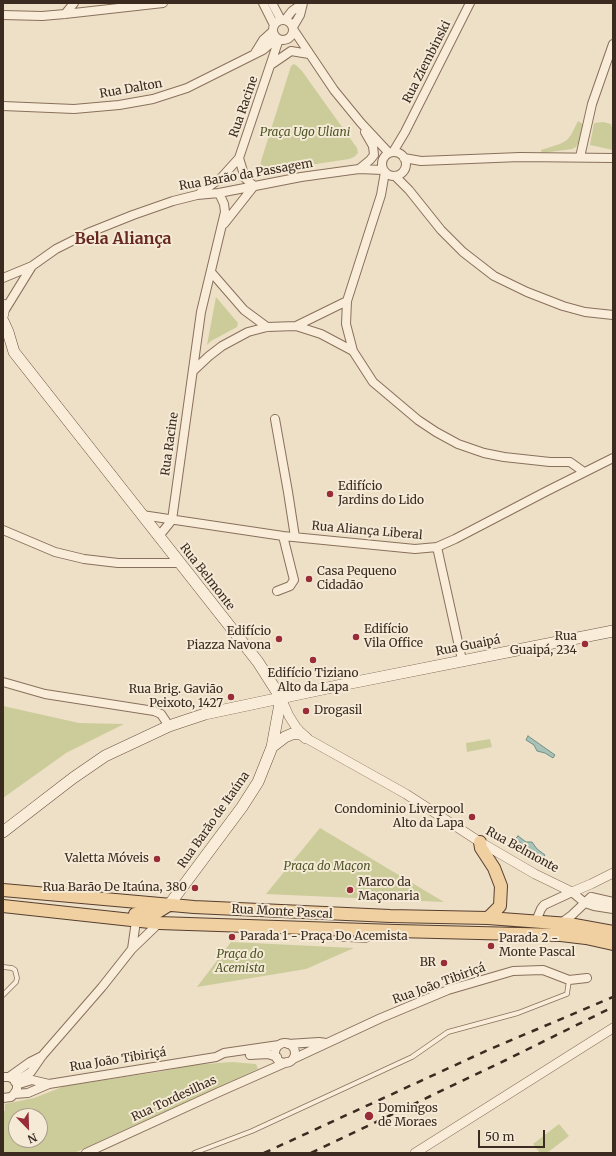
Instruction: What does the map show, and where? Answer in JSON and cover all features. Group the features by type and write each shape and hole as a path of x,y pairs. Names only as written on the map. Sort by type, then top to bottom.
{"main road":[{"path":"3,305 3,313"},
{"name":"Rua Belmonte","path":"3,321 14,352 258,662 281,698"},
{"name":"Rua Guaipá","path":"3,832 73,778 105,756 169,726 205,714 462,660 613,631"},
{"name":"Rua Barão de Itaúna","path":"169,905 258,782 272,747 281,698"},
{"path":"272,747 284,737 292,734 300,733 306,738"},
{"path":"480,842 481,848 494,868 502,886 500,906 488,918"},
{"name":"Rua Monte Pascal","path":"3,890 169,905 262,911 375,916 488,918 536,921 561,929"},
{"path":"88,915 151,914 161,911 169,905"},
{"name":"Rua Monte Pascal","path":"3,906 159,923 386,931 561,929"},
{"path":"561,929 613,932"},
{"path":"561,929 586,938 613,944"}],"street":[{"path":"65,14 74,3"},
{"path":"3,15 42,16 161,3"},
{"path":"263,3 273,28 274,35 278,39 285,40 292,35 293,28 300,15 302,3"},
{"path":"272,3 283,20 289,22 334,90 361,123 399,159 409,190"},
{"path":"273,28 302,3"},
{"name":"Rua Ziembinski","path":"389,174 382,163 383,159 399,159 406,132 470,3"},
{"name":"Rua Dalton","path":"254,53 273,28"},
{"name":"Rua Dalton","path":"3,106 74,109 119,105 153,99 187,88 269,46 278,39"},
{"name":"Rua Racine","path":"197,195 221,178 239,158 272,64 278,39"},
{"path":"580,157 592,104 613,44"},
{"path":"272,64 291,51 309,54"},
{"path":"359,169 374,155 374,151 361,123"},
{"path":"399,159 421,161 520,157 613,158"},
{"path":"222,226 254,186 245,178 239,158"},
{"path":"399,159 389,174 347,301 346,324 353,351 373,382 391,398 430,428 458,444 484,454 550,462 570,462 584,472"},
{"name":"Rua Barão da Passagem","path":"3,278 32,266 56,249 88,233 173,201 197,195 219,193 301,177 359,169 389,174"},
{"path":"389,174 409,190 440,230 463,252 494,276 527,292 563,306 585,312 613,315"},
{"path":"219,193 224,208 222,226 210,272 244,310 267,327"},
{"name":"Rua Barão da Passagem","path":"3,313 32,266"},
{"name":"Rua Racine","path":"172,520 201,312 210,272"},
{"path":"296,326 347,301"},
{"path":"193,371 222,346 248,332 267,327 296,326 321,334 353,351"},
{"path":"275,419 295,537"},
{"name":"Rua Aliança Liberal","path":"142,515 282,536 415,549 437,547 613,458"},
{"path":"159,536 172,520"},
{"path":"3,530 55,552 84,559 118,563 180,563"},
{"path":"277,591 290,586 294,580 282,536"},
{"path":"437,547 462,660"},
{"path":"3,682 45,694 154,711 161,714 169,726"},
{"name":"Rua Belmonte","path":"281,698 289,716 306,738 406,794 480,842 535,874 572,892"},
{"path":"536,921 544,905 613,873"},
{"path":"561,929 572,915 588,900 591,884"},
{"path":"572,892 588,900 594,906 613,909"},
{"path":"588,900 613,902"},
{"path":"132,949 136,921"},
{"path":"11,1080 31,1076 42,1056 102,987 132,949 159,923"},
{"name":"Rua João Tibiriçá","path":"290,1061 381,1018 448,990 513,971 543,970 569,980 587,978"},
{"path":"415,1153 613,1028"},
{"path":"288,1044 295,1050 295,1053 290,1061 278,1058 276,1051 279,1045 285,1043 327,1043"},
{"name":"Rua João Tibiriçá","path":"216,1057 224,1053 279,1045"},
{"name":"Rua João Tibiriçá","path":"3,1098 8,1098 14,1094 28,1093 49,1084 216,1057 263,1054 272,1055 278,1058"},
{"path":"11,1080 30,1062 42,1056"},
{"name":"Rua Tordesilhas","path":"272,1068 278,1058"},
{"name":"Rua Tordesilhas","path":"86,1153 290,1061"},
{"name":"Rua João Tibiriçá","path":"31,1076 49,1084"},
{"path":"11,1080 17,1089 14,1094"}],"lane":[{"path":"3,967 12,968 15,970 17,978 16,982 3,995"},
{"path":"194,1153 252,1131 412,1057 448,1032 518,1013 567,994 569,980"}],"green space":[{"name":"Praça Ugo Uliani","path":"294,64 302,71 357,148 358,153 354,157 277,170 260,169 261,161 291,66"},
{"path":"578,121 584,125 580,140 576,147 572,149 542,153 541,150 560,144 567,140"},
{"path":"603,122 611,124 613,132 613,150 590,145 594,123"},
{"path":"216,297 238,323 237,327 211,341 207,345"},
{"path":"3,706 79,723 124,724 66,753 3,798"},
{"path":"490,739 492,747 467,752 466,743"},
{"name":"Praça do Maçon","path":"320,828 444,902 266,894"},
{"name":"Praça do Acemista","path":"231,942 354,948 306,969 197,987"},
{"path":"232,1062 256,1064 258,1069 74,1153 3,1153 3,1111 5,1111 5,1104 34,1098 65,1086 158,1072 193,1065"},
{"path":"559,1124 569,1136 547,1153 540,1153 533,1144"}],"shaded area":[{"path":"528,736 555,755 553,758 545,753 537,751 534,745 526,740"},
{"path":"518,836 526,842 532,842 537,849 545,855 543,858 515,839"}],"railway":[{"path":"264,1153 488,1050 613,997"},
{"path":"311,1153 613,1007"}],"place":[{"name":"Edifício Jardins do Lido","path":"330,494"},
{"name":"Casa Pequeno Cidadão","path":"309,579"},
{"name":"Edifício Vila Office","path":"356,637"},
{"name":"Edifício Piazza Navona","path":"279,639"},
{"name":"Rua Guaipá, 234","path":"585,644"},
{"name":"Edifício Tiziano Alto da Lapa","path":"313,660"},
{"name":"Rua Brig. Gavião Peixoto, 1427","path":"231,697"},
{"name":"Drogasil","path":"306,711"},
{"name":"Condominio Liverpool Alto da Lapa","path":"472,817"},
{"name":"Valetta Móveis","path":"157,859"},
{"name":"Rua Barão De Itaúna, 380","path":"195,888"},
{"name":"Marco da Maçonaria","path":"350,890"},
{"name":"Parada 1 - Praça Do Acemista","path":"232,937"},
{"name":"Parada 2 - Monte Pascal","path":"491,946"},
{"name":"BR","path":"444,963"},
{"name":"Domingos de Moraes","path":"369,1116"}],"district":[{"name":"Bela Aliança","path":"123,239"}]}
